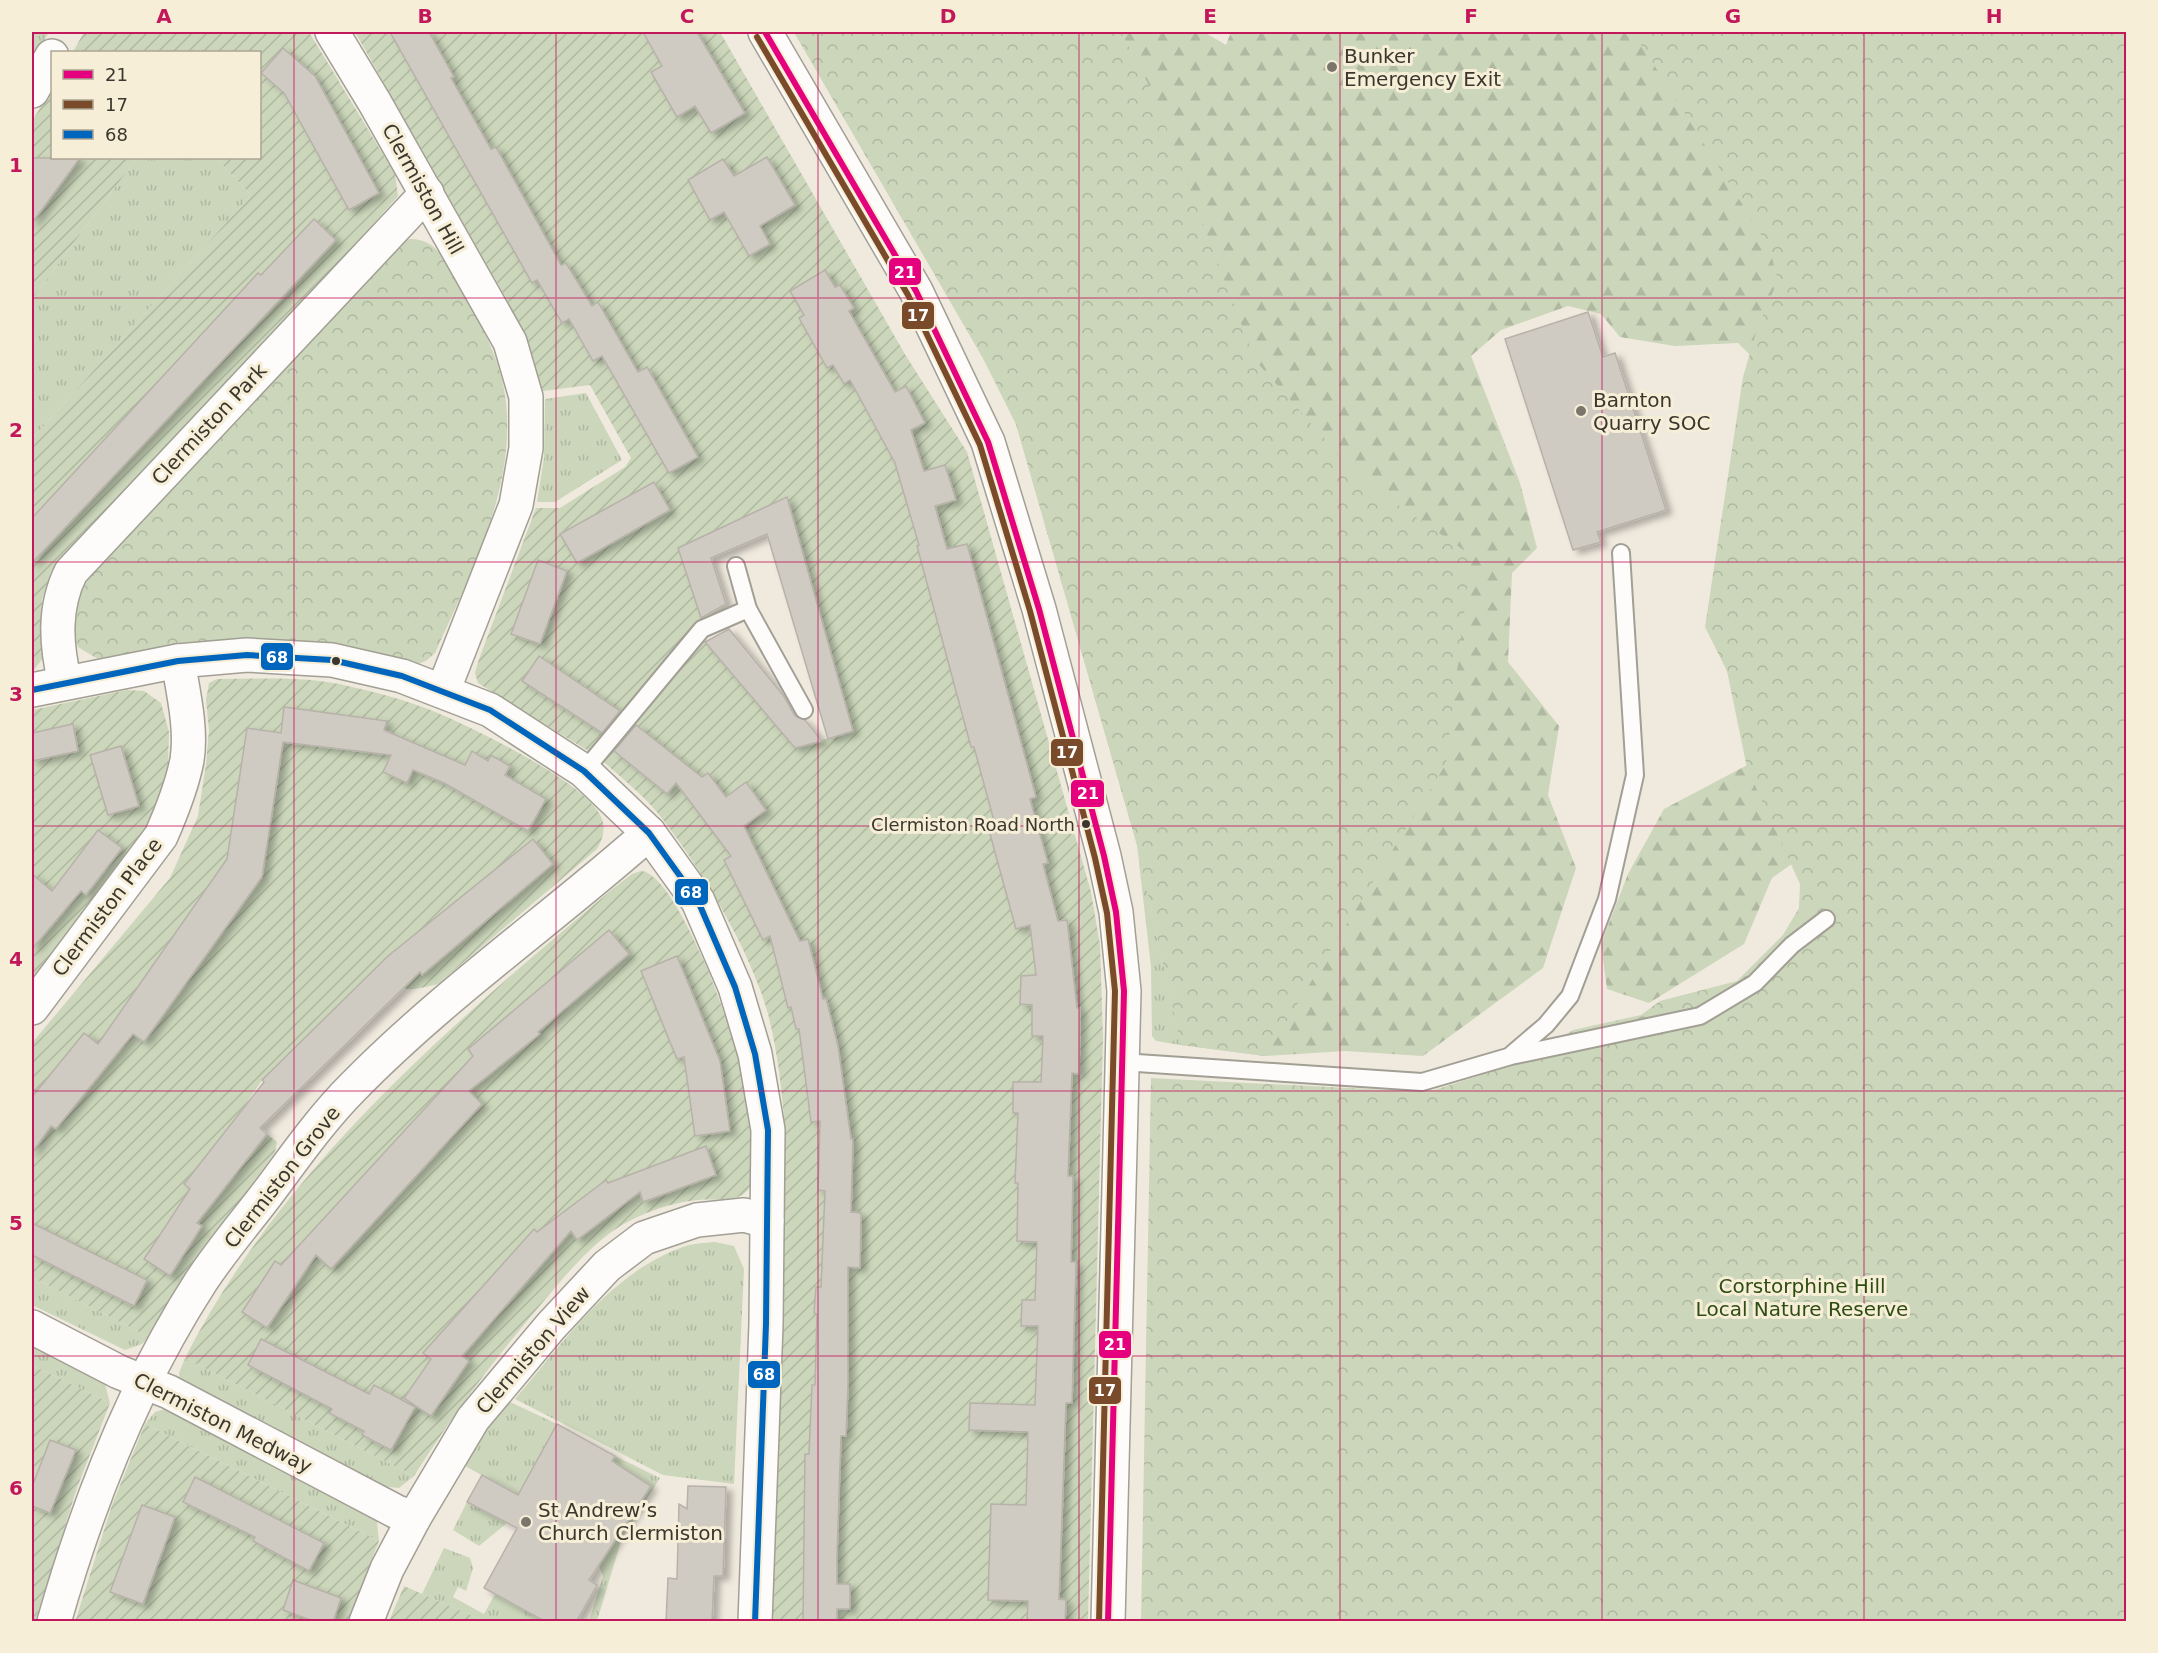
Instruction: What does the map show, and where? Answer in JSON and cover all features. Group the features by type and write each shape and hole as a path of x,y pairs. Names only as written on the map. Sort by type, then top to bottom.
{"street":[{"path":"55,51 65,32"},
{"name":"Clermiston Hill","path":"332,32 427,193 510,342 526,397 527,422 523,475 516,505 443,691"},
{"path":"765,32 916,291 988,442 1039,609 1116,912 1124,991 1108,1622"},
{"path":"32,91 51,58"},
{"name":"Clermiston Park","path":"64,684 57,639 58,614 62,590 70,572 427,193"},
{"path":"32,690 178,661 247,656 332,660 402,676 490,710 541,741 584,771 649,833 698,901 735,987 755,1054 768,1130 766,1324 755,1622"},
{"name":"Clermiston Place","path":"32,1008 161,836 173,808 187,758 186,721 178,661"},
{"name":"Clermiston Grove","path":"54,1622 95,1494 128,1413 163,1345 202,1281 286,1169 352,1088 495,959 649,833"},
{"name":"Clermiston View","path":"366,1622 387,1569 414,1518 473,1419 489,1397 551,1326 607,1266 644,1238 697,1220 744,1215 767,1221"},
{"name":"Clermiston Medway","path":"32,1327 120,1372 146,1381 396,1512 414,1518"}],"lane":[{"path":"1510,1056 1546,1024 1570,996 1606,899 1635,775 1621,552"},
{"path":"736,566 748,609 804,710"},
{"path":"584,771 702,629 748,609"},
{"path":"1122,1062 1422,1082 1510,1056 1700,1016 1755,983 1792,945 1826,919"}],"green space":[{"path":"32,32 49,32 32,62"},
{"path":"84,32 309,32 395,174 398,196 306,299 51,572 42,600 41,627 44,657 32,672 32,439 251,195 217,159 261,159 261,51 74,51"},
{"path":"355,32 720,32 906,356 967,452 1091,892 1100,945 1103,1037 1088,1621 770,1621 785,1131 774,1043 768,1014 749,962 706,881 656,811 603,761 703,639 795,748 853,731 787,497 678,548 701,618 590,752 478,683 475,673 479,659 536,508 560,508 625,467 631,458 590,385 543,391 528,342 506,298"},
{"path":"794,32 1204,32 1226,45 1231,32 2126,32 2126,1621 1674,1622 1385,1102 1451,1094 1784,983 1825,840 1772,878 1744,944 1649,1003 1607,989 1601,944 1628,874 1664,809 1755,761 1765,370 1738,343 1675,346 1620,337 1601,314 1568,306 1501,330 1471,356 1520,483 1537,548 1512,573 1508,662 1559,726 1548,795 1576,868 1543,968 1423,1056 1345,1051 1265,1056 1181,1045 1137,845 1016,424 983,358"},
{"path":"794,32 1121,32 1153,93 1255,360 1360,479 1471,555 1446,764 1265,1056 1181,1045 1137,845 1016,424 983,358"},
{"name":"Corstorphine Hill Local Nature Reserve","path":"1633,32 2126,32 2126,1621 1141,1622 1151,1078 1388,1090 1434,1090 1520,1063 1573,1030 1641,1015 1660,1001 1737,981 1783,935 1799,908 1800,884 1747,768 1727,671 1705,627 1743,377 1757,329 1778,280 1770,251 1758,229"},
{"path":"51,91 51,159 136,159 32,299 32,121"},
{"path":"136,159 217,159 251,195 32,439 32,299"},
{"path":"410,239 429,244 441,255 480,325 501,376 507,424 505,458 499,492 489,525 464,590 435,653 426,661 415,665 235,641 151,649 98,659 78,647 73,625 81,585 396,245"},
{"path":"586,393 622,460 555,502 537,502 544,458 545,399"},
{"path":"217,679 283,679 332,683 429,709 457,721 555,774 593,805 602,819 603,831 597,849 438,984 417,989 404,988 379,966 262,1080 240,1113 277,1142 275,1152 198,1258 149,1337 32,1277 32,1043 170,878 198,816 209,730 206,700 209,683"},
{"path":"127,690 144,691 161,703 169,732 168,765 160,806 145,841 32,982 32,710"},
{"path":"1137,845 1181,1045 1156,1041 1152,1036 1151,967"},
{"path":"641,871 660,883 678,909 704,961 733,1041 743,1075 755,1142 755,1168 749,1188 745,1193 733,1198 698,1200 664,1207 641,1215 600,1241 563,1279 488,1369 414,1476 185,1358 225,1288 271,1222 322,1160 376,1102 433,1045 493,991 615,887 632,874"},
{"path":"715,1242 734,1246 744,1269 734,1484 663,1475 515,1399 570,1333 611,1291 657,1259 683,1247"},
{"path":"32,1277 149,1337 142,1344 125,1350 32,1305"},
{"path":"32,1341 99,1377 105,1384 110,1403 32,1365"},
{"path":"185,1358 414,1476 399,1488 377,1486 180,1382 179,1373"},
{"path":"32,1365 110,1403 77,1488 35,1622 32,1621"},
{"path":"510,1402 557,1424 518,1495 465,1466 488,1428"},
{"path":"165,1409 370,1513 377,1522 379,1541 145,1424 155,1412"},
{"path":"145,1424 379,1541 348,1621 75,1622 112,1505"},
{"path":"615,1456 660,1478 622,1538 597,1621 589,1621 603,1576 580,1520"},
{"path":"467,1502 507,1523 479,1546 453,1530"},
{"path":"444,1548 470,1558 473,1568 466,1591 458,1587 453,1597 484,1614 495,1594 546,1621 484,1621 422,1594"},
{"path":"404,1586 484,1621 389,1621"}],"building":[{"path":"390,32 429,32 454,77 451,78 491,149 496,147 561,265 566,263 592,306 598,302 638,372 647,367 698,457 669,473 602,356 593,361 569,319 562,323 537,280 532,283"},
{"path":"643,32 697,32 745,113 711,133 695,106 677,117 651,72 662,66"},
{"path":"283,48 315,76 379,193 349,210 284,93 261,73"},
{"path":"767,157 795,205 760,226 770,244 749,256 724,212 710,220 688,180 723,159 734,176"},
{"path":"32,158 79,159 32,223"},
{"path":"314,219 336,240 32,563 32,518 258,273 261,275"},
{"path":"825,270 835,287 840,285 854,308 849,311 895,392 906,386 925,423 911,430 924,471 945,465 956,500 935,506 947,549 967,544 1036,797 1030,799 1048,863 1043,864 1058,921 1067,920 1077,1008 1080,1008 1079,1074 1072,1073 1068,1176 1073,1176 1071,1262 1076,1262 1072,1403 1066,1403 1059,1599 1066,1600 1065,1622 1027,1622 1028,1601 988,1600 991,1504 1026,1505 1028,1432 969,1430 970,1403 1035,1405 1038,1326 1021,1326 1022,1300 1035,1300 1037,1242 1017,1241 1018,1183 1015,1183 1018,1113 1013,1113 1013,1082 1041,1082 1043,1036 1032,1036 1032,1005 1020,1004 1021,976 1036,975 1030,925 1016,929 990,834 997,832 974,747 971,747 917,546 919,545 895,463 850,380 844,384 833,365 827,368 799,318 804,315 790,291"},
{"name":"Barnton Quarry SOC","path":"1588,312 1603,357 1615,353 1666,510 1597,532 1601,542 1573,550 1505,339"},
{"path":"654,482 670,510 577,563 560,534"},
{"path":"787,497 853,731 828,739 767,534 711,558 726,604 701,618 678,548"},
{"path":"538,560 567,571 540,644 511,634"},
{"path":"729,629 783,695 795,716 805,720 822,741 795,748 705,642"},
{"path":"539,656 620,711 602,733 522,681"},
{"path":"284,707 387,721 384,730 465,765 472,751 488,761 491,755 510,766 505,775 546,799 528,831 444,783 413,770 407,783 383,772 391,755 283,742 262,877 144,1042 133,1034 56,1129 51,1126 32,1153 32,1097 84,1033 98,1044 227,859 247,728 281,733"},
{"path":"73,724 78,751 32,761 32,733"},
{"path":"636,725 702,777 708,773 726,797 746,782 766,810 744,826 800,941 808,939 838,1046 851,1139 853,1139 851,1212 861,1213 860,1268 848,1267 848,1386 846,1436 841,1436 837,1555 837,1584 850,1584 850,1609 837,1609 837,1622 803,1622 805,1454 809,1454 812,1385 815,1385 817,1314 814,1313 816,1287 821,1287 825,1191 818,1190 820,1121 811,1122 799,1029 796,1029 791,1007 788,1008 770,936 763,940 724,860 731,856 676,783 667,794 614,751"},
{"path":"121,746 139,806 108,815 90,755"},
{"path":"98,830 122,848 86,895 81,891 32,949 32,874 52,891"},
{"path":"533,839 553,864 422,975 420,972 260,1128 267,1134 197,1223 202,1226 170,1276 144,1259 190,1189 184,1184 264,1082 262,1080 388,956"},
{"path":"609,930 629,954 538,1032 540,1034 469,1091 482,1104 331,1269 316,1255 267,1328 242,1312 275,1261 281,1265 473,1056 468,1049"},
{"path":"677,956 720,1061 730,1131 695,1136 684,1057 677,1059 641,971"},
{"path":"706,1146 716,1175 643,1202 640,1192 577,1240 571,1231 462,1356 469,1361 431,1416 404,1398 431,1359 423,1353 534,1229 537,1232 606,1180 608,1183"},
{"path":"32,1223 147,1280 134,1306 32,1255"},
{"path":"261,1339 369,1394 374,1385 415,1407 391,1450 362,1435 364,1431 329,1413 332,1409 248,1365"},
{"name":"St Andrew’s Church Clermiston","path":"557,1424 615,1456 612,1461 651,1486 589,1580 597,1585 576,1622 546,1622 484,1588 517,1528 467,1502 482,1475 518,1495"},
{"path":"50,1440 76,1450 50,1513 32,1506 32,1487"},
{"path":"195,1477 324,1543 309,1571 253,1541 255,1537 183,1502"},
{"path":"688,1486 726,1487 723,1576 714,1576 712,1622 666,1622 668,1578 677,1579 679,1504 687,1509"},
{"path":"142,1505 175,1517 143,1604 110,1592"},
{"path":"293,1580 341,1598 333,1622 316,1622 283,1610"}],"transit line":[{"name":"21","path":"765,32 916,291 988,442 1039,609 1104,856 1116,912 1124,991 1108,1622"},
{"name":"17","path":"757,37 908,295 980,445 1030,611 1095,858 1107,913 1115,991 1099,1622"},
{"name":"68","path":"32,690 178,661 247,655 332,660 402,676 490,710 584,771 649,833 698,901 735,987 755,1054 768,1130 766,1324 755,1622"}],"place":[{"name":"Bunker Emergency Exit","path":"1332,67"},
{"name":"Barnton Quarry SOC","path":"1581,411"},
{"name":"Clermiston Road North","path":"1086,824"},
{"name":"St Andrew’s Church Clermiston","path":"526,1522"}]}
